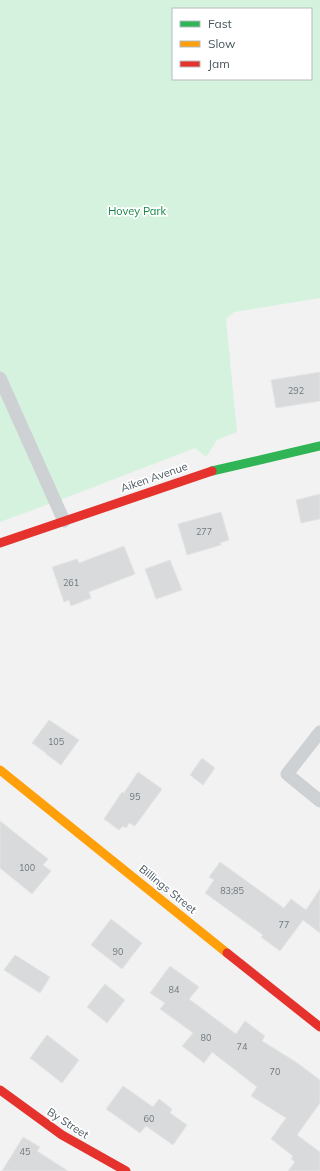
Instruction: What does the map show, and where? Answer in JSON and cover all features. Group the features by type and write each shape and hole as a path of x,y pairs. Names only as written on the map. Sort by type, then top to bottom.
{"street":[{"name":"Aiken Avenue","path":"0,543 215,470 320,446"},
{"name":"Billings Street","path":"0,770 320,1027"},
{"name":"By Street","path":"0,1090 62,1135 126,1171"}],"lane":[{"path":"0,378 64,521"},
{"path":"320,732 287,774 320,801"}],"green space":[{"name":"Hovey Park","path":"0,0 320,0 320,298 234,312 226,319 237,432 217,440 206,457 195,448 0,522"}],"building":[{"path":"320,372 320,401 276,408 271,380"},
{"path":"320,494 320,519 301,523 296,500"},
{"path":"221,512 229,540 220,543 221,545 187,555 178,524"},
{"path":"124,546 135,574 89,592 91,598 71,606 69,600 64,602 52,567 77,559 79,563"},
{"path":"170,560 182,590 156,599 145,569"},
{"path":"49,720 79,740 61,765 32,743"},
{"path":"202,758 215,768 203,785 190,775"},
{"path":"138,772 162,789 135,826 129,823 126,828 123,826 119,830 104,819 122,792 124,793"},
{"path":"0,821 48,859 43,865 51,871 32,894 0,868"},
{"path":"220,862 284,908 291,899 306,910 320,889 320,933 303,920 280,951 261,937 263,935 205,893 214,880 209,877"},
{"path":"111,919 142,943 122,969 91,945"},
{"path":"15,955 50,977 40,993 4,970"},
{"path":"170,966 199,987 189,999 236,1034 245,1021 265,1036 262,1041 296,1062 320,1080 320,1103 297,1135 320,1152 320,1171 288,1171 295,1162 291,1159 293,1156 271,1139 286,1118 251,1096 257,1087 212,1052 204,1063 182,1046 193,1033 160,1009 165,1003 150,993"},
{"path":"105,984 125,1000 107,1023 87,1007"},
{"path":"47,1035 79,1060 62,1083 30,1058"},
{"path":"123,1086 153,1107 159,1099 172,1109 170,1113 187,1125 173,1145 146,1126 140,1133 106,1109"},
{"path":"23,1137 40,1147 37,1151 68,1171 2,1171"}],"traffic: fast":[{"path":"212,471 320,446"}],"traffic: slow":[{"path":"0,770 227,953"}],"traffic: jam":[{"path":"0,543 212,471"},
{"path":"227,953 320,1027"},
{"path":"0,1090 62,1135 126,1171"}]}
